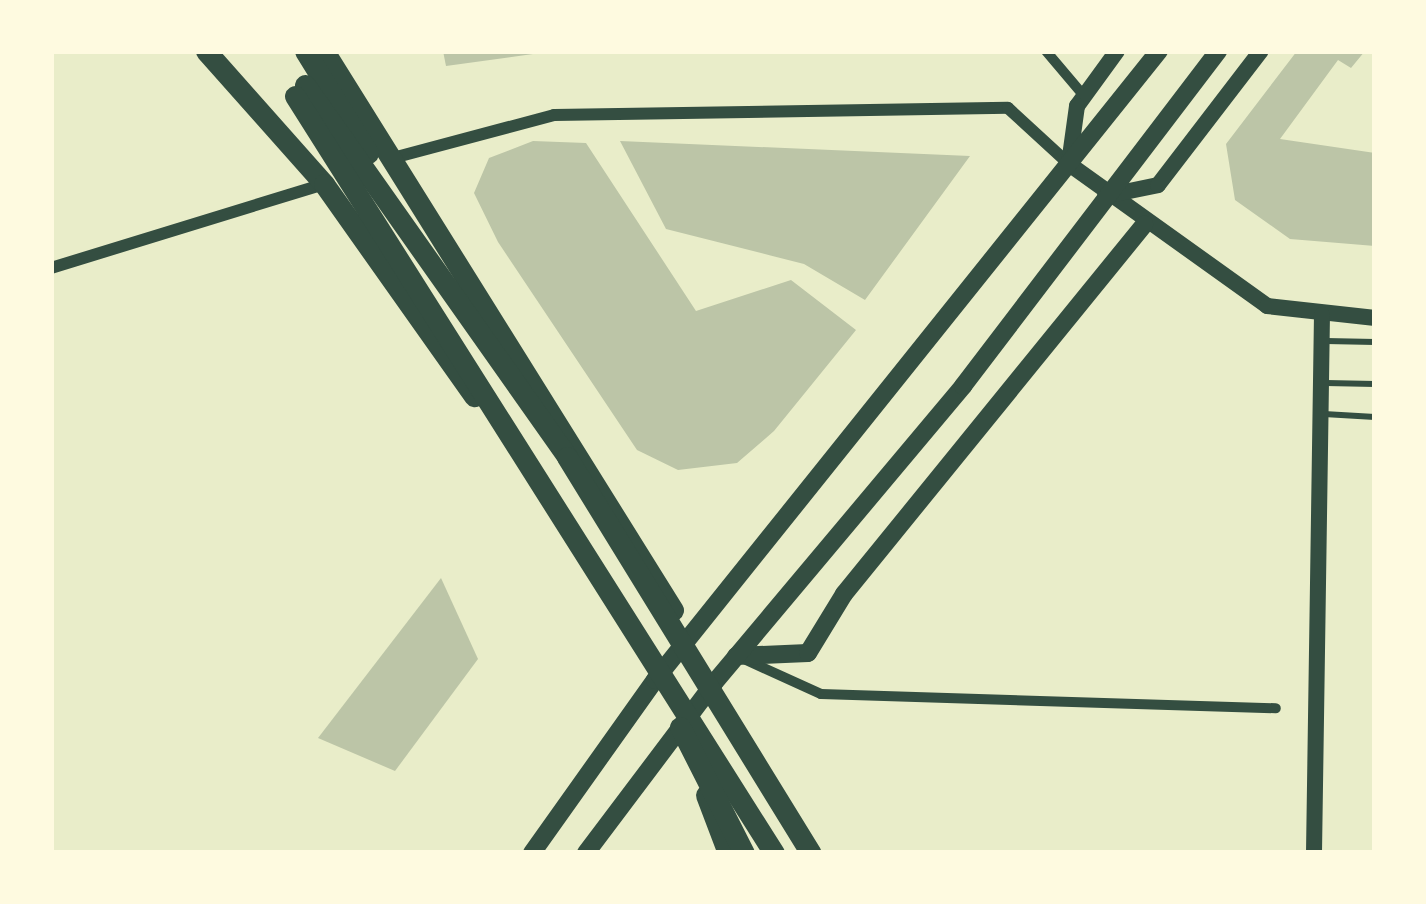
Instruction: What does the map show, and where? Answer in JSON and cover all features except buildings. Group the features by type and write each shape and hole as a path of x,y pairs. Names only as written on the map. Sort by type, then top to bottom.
{"main road":[{"path":"206,51 324,184 486,412 655,680 743,853"},
{"path":"305,51 362,141 410,234"},
{"path":"324,51 690,639 808,853"},
{"path":"532,853 655,680 1159,51"},
{"path":"586,853 714,683 999,336 1218,51"},
{"path":"774,853 300,90 410,234 567,457 808,853"},
{"path":"736,656 808,653 844,594 1144,225"},
{"path":"999,336 1033,358"},
{"path":"680,727 728,853"},
{"path":"680,727 756,853"}],"street":[{"path":"1046,51 1084,96"},
{"path":"1069,164 1084,96 1117,51"},
{"path":"1105,196 1158,185 1261,51"},
{"path":"389,160 554,116 1009,108 1105,196 1267,306 1375,318"},
{"path":"51,268 324,184"},
{"path":"1314,853 1322,315"},
{"path":"736,656 821,694 1276,708"}],"lane":[{"path":"1322,341 1375,342"},
{"path":"1323,383 1375,384"},
{"path":"1324,414 1375,417"}]}
